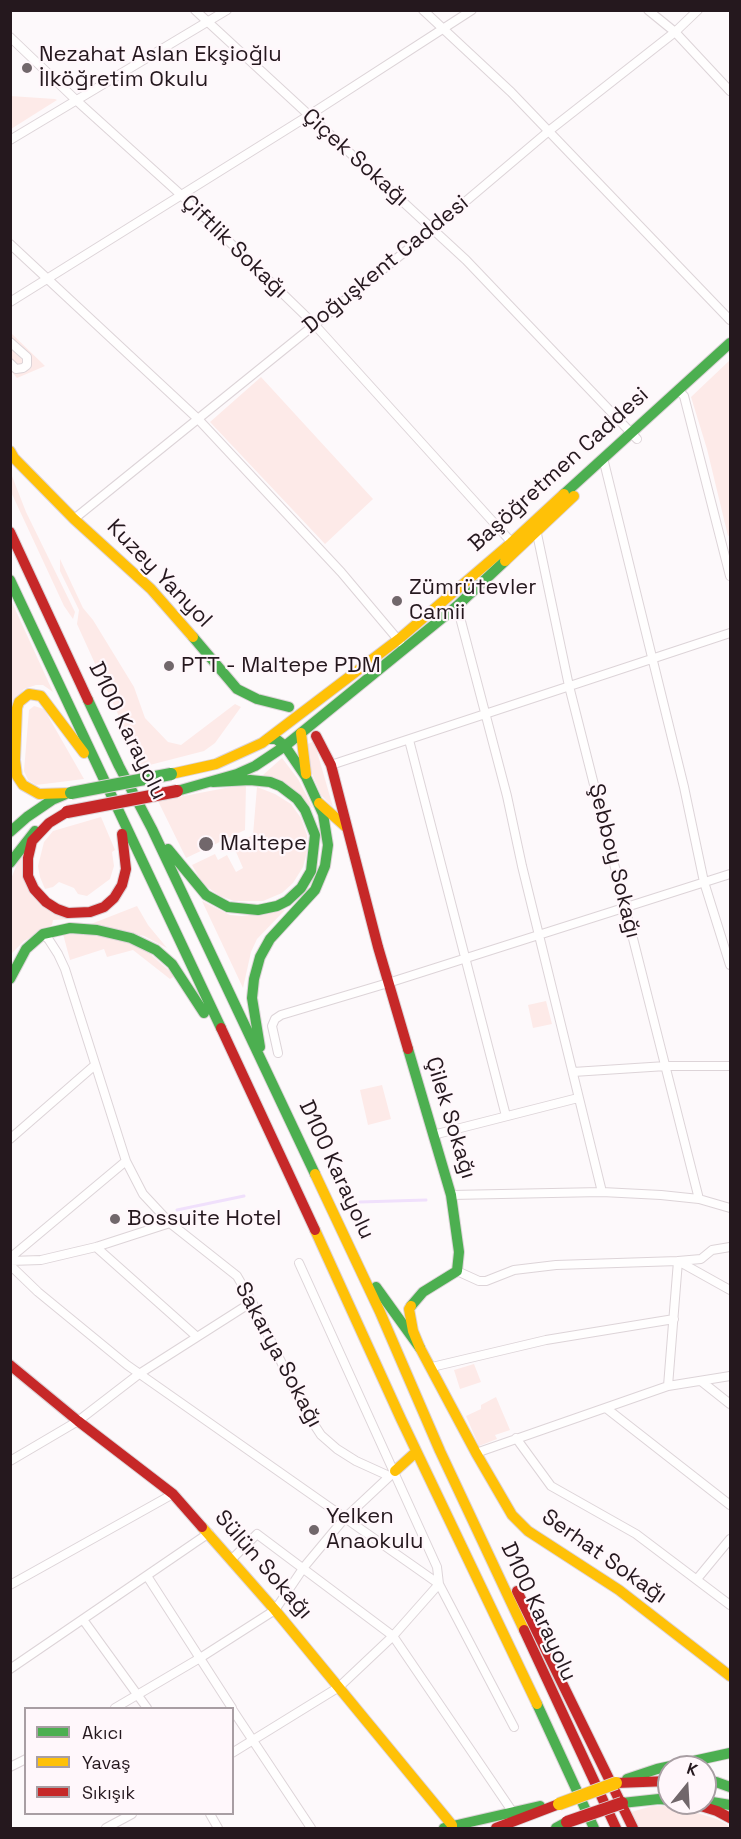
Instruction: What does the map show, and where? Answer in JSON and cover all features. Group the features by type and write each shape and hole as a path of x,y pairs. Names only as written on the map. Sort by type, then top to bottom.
{"main road":[{"name":"Başöğretmen Caddesi","path":"682,393 730,343"},
{"name":"Başöğretmen Caddesi","path":"67,812 213,782 246,770 285,746 515,546 604,462 730,353"},
{"name":"Kuzey Yanyol","path":"10,451 14,458 74,519 148,586 237,689 257,699 289,707"},
{"name":"D100 Karayolu","path":"10,532 350,1249 616,1828"},
{"name":"Başöğretmen Caddesi","path":"71,793 171,774 235,757 268,738 457,606 515,546"},
{"name":"D100 Karayolu","path":"10,580 235,1058 416,1452 509,1643 594,1828"},
{"path":"71,793 39,794 30,791 17,776 15,769 16,708 19,702 29,694 35,693 46,700 105,782"},
{"path":"301,733 306,777"},
{"name":"Çilek Sokağı","path":"316,736 331,765 388,983 451,1195 458,1232 457,1271"},
{"path":"263,1065 254,1016 254,979 264,947 311,895 322,874 326,857 327,834 319,803 306,777 285,746 276,739 268,738"},
{"path":"152,829 200,889 220,904 238,909 258,910 277,906 295,895 306,879 314,859 315,835 305,810 297,799 270,782 250,780 213,782"},
{"path":"10,832 43,805 57,797 71,793"},
{"path":"319,803 346,827"},
{"path":"67,812 43,828 32,841 29,849 28,876 34,890 46,902 68,912 83,913 104,907 114,898 122,885 126,861 118,813"},
{"path":"10,863 36,830 54,817 67,812"},
{"path":"10,979 26,949 43,934 70,928 97,930 130,938 166,957 235,1058"},
{"path":"350,1249 432,1367 476,1453"},
{"path":"420,1348 409,1316 411,1303 423,1292 457,1271"},
{"name":"Sülün Sokağı","path":"10,1365 173,1494 275,1610 449,1827"},
{"path":"392,1474 416,1452"},
{"name":"Serhat Sokağı","path":"476,1453 512,1515 528,1531 619,1590 730,1676"},
{"path":"467,1507 514,1587 633,1828"},
{"path":"496,1828 657,1769 730,1754"},
{"path":"565,1766 584,1828"},
{"path":"616,1783 657,1781"},
{"path":"545,1828 561,1825 622,1803 657,1799"},
{"path":"449,1827 512,1811 559,1804"},
{"path":"717,1810 730,1818"}],"street":[{"name":"Çiçek Sokağı","path":"195,10 474,268 635,436"},
{"path":"10,140 227,10"},
{"path":"423,10 550,130 730,320"},
{"path":"10,302 308,116 472,10"},
{"path":"648,10 675,32 730,91"},
{"name":"Doğuşkent Caddesi","path":"74,519 433,229 550,130 675,32 698,10"},
{"name":"Çiftlik Sokağı","path":"10,37 180,194 314,324 515,546"},
{"path":"10,244 198,419 341,572 402,644"},
{"path":"10,342 27,360 27,365 16,369 10,363"},
{"path":"682,393 730,576"},
{"path":"604,462 684,787 704,882 730,965"},
{"name":"Şebboy Sokağı","path":"538,525 569,686 699,1199"},
{"path":"457,606 602,1192"},
{"path":"331,765 730,633"},
{"path":"409,740 506,1116"},
{"path":"278,1053 272,1026 278,1017 730,873"},
{"name":"Sakarya Sokağı","path":"43,934 58,954 65,969 126,1161 143,1194 170,1223 229,1269 243,1284 304,1409 321,1435 356,1461 392,1474"},
{"path":"10,1139 95,1065"},
{"path":"573,1072 666,1066 730,1065"},
{"path":"433,1135 578,1098"},
{"path":"10,1262 126,1161"},
{"path":"451,1195 602,1192 699,1199 730,1208"},
{"path":"10,1262 40,1260 96,1246 170,1223"},
{"path":"96,1246 196,1336"},
{"path":"457,1271 471,1280 486,1281 514,1270 556,1265 701,1259 712,1250 730,1247"},
{"path":"678,1261 730,1290"},
{"path":"668,1386 678,1261"},
{"path":"10,1262 38,1292 139,1374 439,1584"},
{"path":"298,1263 392,1474 437,1567 439,1584 514,1727"},
{"path":"10,1461 78,1421 139,1374 252,1302"},
{"path":"432,1367 546,1340 674,1319"},
{"path":"476,1453 668,1386 730,1376"},
{"path":"701,1381 730,1404"},
{"path":"606,1408 730,1505"},
{"path":"516,1438 551,1486 636,1534 730,1605"},
{"path":"117,1707 275,1610 304,1567 344,1519 392,1474"},
{"path":"10,1585 173,1494"},
{"path":"10,1669 84,1621 209,1533"},
{"path":"232,1559 257,1534 393,1636 512,1811"},
{"path":"697,1579 730,1539"},
{"path":"147,1576 231,1707"},
{"path":"234,1752 339,1688 393,1636 439,1584"},
{"path":"84,1621 146,1707"},
{"path":"234,1712 311,1828"},
{"path":"10,1767 24,1760"},
{"path":"106,1828 130,1815"}],"shaded area":[{"path":"10,96 55,99 57,100 11,129"},
{"path":"10,332 45,366 17,378 11,371"},
{"path":"730,360 730,535 728,536 707,449 691,397"},
{"path":"261,377 373,499 325,544 210,422"},
{"path":"10,471 26,512 75,612 73,619 64,606 11,492"},
{"path":"60,559 83,608 93,620 134,687 145,718 168,742 181,745 235,704 241,707 215,743 204,751 142,767 77,624 79,610 60,571"},
{"path":"10,598 53,692 43,685 24,689 10,708"},
{"path":"34,706 44,709 84,779 36,785 28,780 24,771 29,710"},
{"path":"314,741 333,807 321,795 307,762 306,745"},
{"path":"282,758 298,779 313,808 263,775"},
{"path":"246,785 245,830 186,858 158,801"},
{"path":"257,787 291,804 301,818 307,835 307,852 303,867 293,883 282,893 263,901 234,901 220,896 203,884 192,865 215,854 218,860 227,855 236,872 243,868 233,845 253,835"},
{"path":"101,817 115,850 112,852 114,866 110,879 87,896 78,894 74,888 59,882 45,889 38,866 44,842 53,831"},
{"path":"26,852 27,882 72,919 53,920 52,925 24,941 11,954 11,879 19,859"},
{"path":"202,901 230,915 242,916 285,910 257,939 251,952 243,988"},
{"path":"137,906 148,925 167,948 144,936 91,924"},
{"path":"63,934 102,935 139,944 175,976 170,979 133,950 107,957 104,949 70,960"},
{"path":"546,1001 552,1024 533,1028 528,1005"},
{"path":"382,1085 391,1119 368,1125 360,1090"},
{"path":"474,1364 481,1382 460,1389 454,1370"},
{"path":"496,1397 510,1430 495,1435 497,1439 479,1446 466,1416 481,1409 481,1405"},
{"path":"657,1806 657,1815 704,1815 717,1819 730,1828 637,1828 628,1813"}],"waterway":[{"path":"177,1210 244,1196"},
{"path":"360,1202 426,1200"}],"traffic: fast":[{"path":"564,494 730,343"},
{"path":"177,791 237,774 255,766 285,746 457,606 505,561"},
{"path":"10,580 221,1028"},
{"path":"193,637 237,689 257,699 289,707"},
{"path":"88,700 152,829 315,1174"},
{"path":"260,1047 252,998 260,957 270,939 315,890 325,866 328,845 323,814 306,777 285,746 276,739 268,739"},
{"path":"71,793 171,774"},
{"path":"168,849 206,895 228,907 258,910 277,906 287,901 301,888 311,871 315,835 305,810 297,799 280,786 270,782 250,780 213,782"},
{"path":"10,832 27,817 52,800 64,795"},
{"path":"10,863 35,831"},
{"path":"10,979 26,949 43,934 70,928 97,930 131,938 156,950 172,964 204,1013"},
{"path":"408,1049 451,1195 459,1252 457,1271 423,1292 411,1306"},
{"path":"376,1287 420,1348"},
{"path":"537,1704 594,1828"},
{"path":"627,1779 657,1769 730,1753"},
{"path":"717,1782 730,1787"},
{"path":"622,1803 657,1799"},
{"path":"717,1803 730,1805"},
{"path":"444,1828 540,1806"},
{"path":"556,1828 567,1822"}],"traffic: slow":[{"path":"10,451 14,458 74,519 151,589 193,637"},
{"path":"171,774 216,764 262,743 399,639 511,543 564,494"},
{"path":"505,561 574,496"},
{"path":"71,793 39,794 23,785 17,776 15,760 19,702 29,694 41,696 84,753"},
{"path":"301,733 306,774"},
{"path":"319,803 346,827"},
{"path":"315,1174 524,1630"},
{"path":"315,1230 401,1419 537,1704"},
{"path":"411,1306 409,1309 413,1331 420,1348 512,1515 528,1531 619,1590 730,1676"},
{"path":"395,1471 416,1452"},
{"path":"202,1527 275,1610 452,1825 452,1828"},
{"path":"559,1804 616,1783"}],"traffic: jam":[{"path":"10,532 88,700"},
{"path":"316,736 331,765 378,947 408,1049"},
{"path":"67,812 177,791"},
{"path":"67,812 49,823 32,841 28,858 28,876 34,889 46,902 57,909 68,913 90,912 104,907 114,898 122,885 126,869 122,834"},
{"path":"221,1028 315,1230"},
{"path":"10,1365 173,1494 202,1527"},
{"path":"517,1591 633,1828"},
{"path":"524,1630 616,1828"},
{"path":"616,1783 657,1781"},
{"path":"567,1822 622,1803"},
{"path":"496,1828 559,1804"},
{"path":"717,1811 730,1818"}],"place":[{"name":"Nezahat Aslan Ekşioğlu İlköğretim Okulu","path":"27,68"},
{"name":"Zümrütevler Camii","path":"397,601"},
{"name":"PTT - Maltepe PDM","path":"169,666"},
{"name":"Maltepe","path":"206,844"},
{"name":"Bossuite Hotel","path":"115,1219"},
{"name":"Yelken Anaokulu","path":"314,1530"}]}
